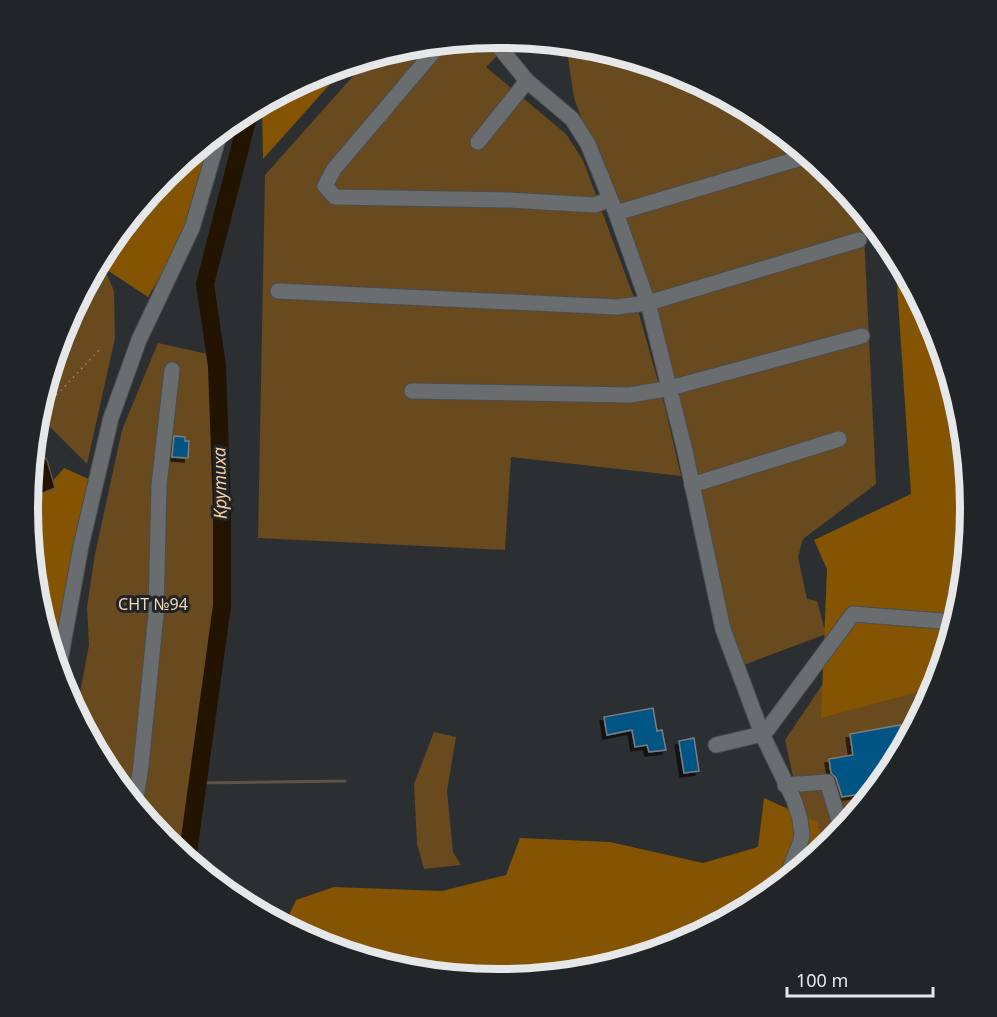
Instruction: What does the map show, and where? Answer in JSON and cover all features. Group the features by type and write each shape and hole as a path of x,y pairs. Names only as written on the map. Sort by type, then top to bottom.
{"street":[{"path":"500,47 527,81 572,119 588,144 648,303 670,388 723,629 762,734 785,786 794,800 800,819 802,836 792,863"},
{"path":"504,52 507,47"},
{"path":"434,52 334,169 325,186 335,197 509,200 613,206 798,159"},
{"path":"478,142 527,81"},
{"path":"61,654 81,546 111,418 139,340 192,228 217,144"},
{"path":"278,291 617,307 648,303 859,240"},
{"path":"412,391 630,395 670,388 862,336"},
{"path":"137,794 156,614 159,485 172,370"},
{"path":"692,485 839,439"},
{"path":"716,745 762,734 767,730 853,615 946,621"},
{"path":"785,786 827,782 839,819"}],"path":[{"path":"50,402 99,350"}],"green space":[{"path":"489,47 497,56 486,67 566,134 583,160 636,303 664,403 681,476 511,457 505,550 258,538 265,175 359,69 438,51"},
{"path":"567,52 618,63 647,72 702,95 755,125 779,143 824,183 864,228 876,484 803,539 798,557 807,599 817,601 826,634 741,666 724,621 655,318 574,98"},
{"path":"105,269 114,291 115,338 87,464 45,424 53,389 62,360 85,305"},
{"name":"СНТ №94","path":"158,343 212,355 220,599 183,843 152,812 115,765 79,698 89,645 87,607 95,554 122,430"},
{"path":"843,654 924,685 898,739 882,765 845,812 809,849 785,740"},
{"path":"434,732 456,737 447,791 453,852 461,865 424,869 417,844 414,784"}],"shaded area":[{"path":"336,77 263,159 262,113"},
{"path":"210,150 186,233 148,297 105,269 152,205"},
{"path":"896,275 912,305 935,360 951,419 956,448 960,508 956,569 944,628 921,691 821,718 827,569 814,540 911,494"},
{"path":"41,453 47,460 55,488 38,495"},
{"path":"64,468 91,480 58,643 41,569 38,498"},
{"path":"764,798 817,822 822,836 755,892 702,922 647,945 618,954 559,966 529,969 468,969 409,961 350,945 288,918 296,900 334,887 442,891 506,875 520,838 610,842 703,863 758,847"}],"building":[{"path":"174,436 185,437 185,441 189,441 188,458 172,457"},
{"path":"653,708 657,731 662,730 666,750 649,752 647,745 635,747 632,730 607,735 604,717"},
{"path":"900,725 901,733 882,765 860,794 842,797 836,778 831,773 829,759 853,755 850,734"},
{"path":"694,738 699,771 684,773 679,741"}],"waterway":[{"name":"Крутиха","path":"189,849 222,606 222,509 217,366 205,284 247,122"},
{"path":"197,783 345,781"}]}
